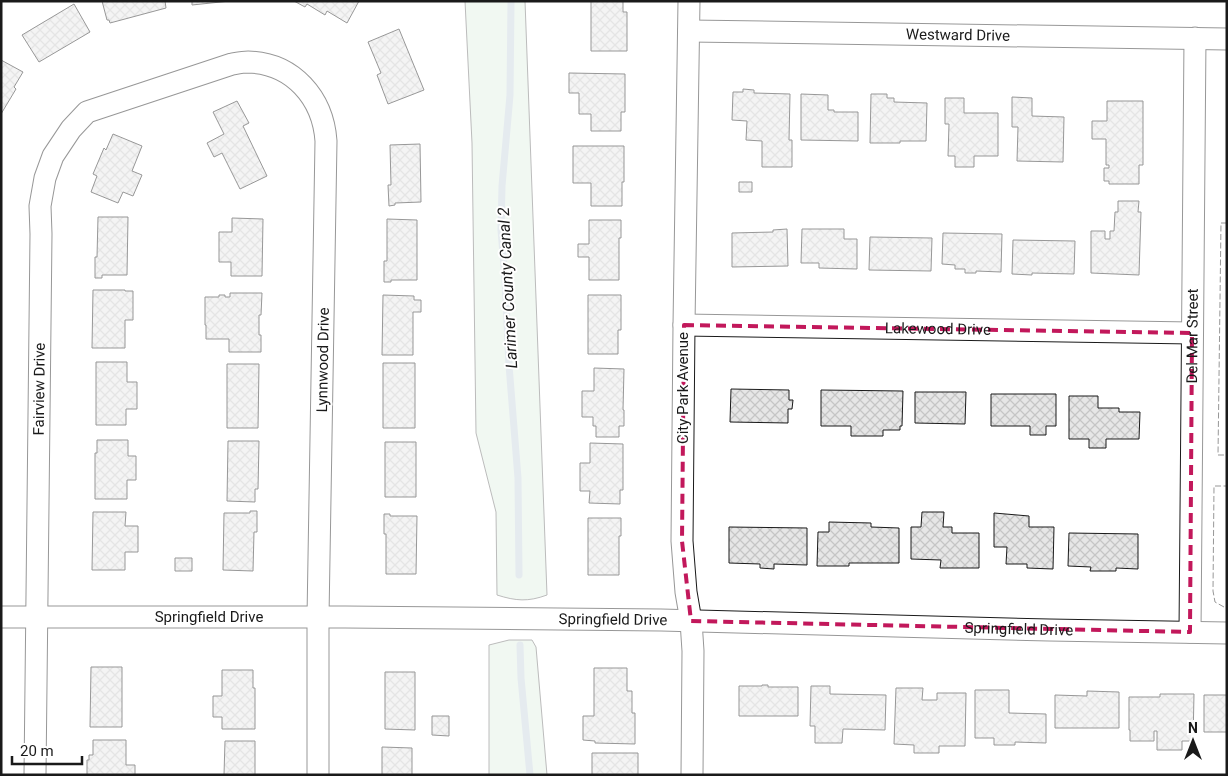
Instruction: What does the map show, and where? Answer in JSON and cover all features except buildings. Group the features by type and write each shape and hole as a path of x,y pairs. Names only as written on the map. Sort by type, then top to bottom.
{"street":[{"name":"City Park Avenue","path":"689,1 682,541 693,651 692,775"},
{"name":"Westward Drive","path":"689,31 1227,39"},
{"name":"Del Mar Street","path":"1190,632 1195,38"},
{"name":"Lynnwood Drive","path":"177,82 232,64 249,62 271,66 290,76 307,90 319,108 325,130 318,617 318,775"},
{"name":"Fairview Drive","path":"35,775 40,206 44,178 53,156 71,129 88,112 177,82"},
{"name":"Lakewood Drive","path":"684,325 1192,334"},
{"name":"Springfield Drive","path":"1,617 318,617 691,621 1227,633"}],"highlighted area":[{"path":"684,325 1192,333 1190,632 691,621 682,541"}],"green space":[{"path":"465,1 525,1 547,595 528,600 510,599 497,595 496,512 476,433 472,143"},
{"path":"509,640 532,640 536,647 547,775 489,775 489,645"}],"waterway":[{"name":"Larimer County Canal 2","path":"511,1 510,95 502,186 501,230 518,478 519,575"},
{"name":"Larimer County Canal 2","path":"520,645 521,678 530,775"}],"fence":[{"path":"1227,223 1221,223 1218,455 1227,455"},
{"path":"1224,607 1215,602 1213,591 1214,486 1227,486"}]}
